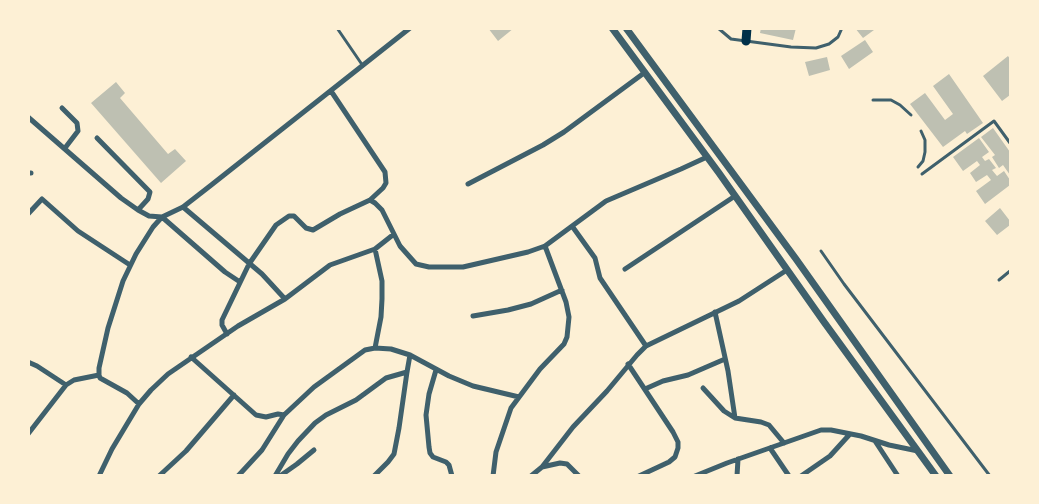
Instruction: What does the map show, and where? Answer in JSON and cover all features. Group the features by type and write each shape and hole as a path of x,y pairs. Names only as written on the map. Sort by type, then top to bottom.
{"main road":[{"path":"746,41 747,28"}],"street":[{"path":"139,404 126,393 104,381 99,375 102,353 115,303 130,265 144,241 162,217 183,207 411,28"},
{"path":"612,28 936,476"},
{"path":"626,28 803,269 950,476"},
{"path":"468,184 564,132 644,73"},
{"path":"227,334 222,326 222,320 249,264 276,225 284,218 294,216 306,228 313,230 370,200 386,183 385,172 331,91"},
{"path":"62,108 77,123 78,131 65,148"},
{"path":"28,117 121,198 149,216 162,217 225,272 240,282"},
{"path":"97,138 150,192 148,199 138,210"},
{"path":"370,200 382,210 400,246 416,264 429,267 463,267 545,246 606,201 707,157"},
{"path":"625,268 735,196"},
{"path":"28,213 42,200 78,231 130,265"},
{"path":"183,207 262,274 285,299"},
{"path":"572,226 595,258 600,278 646,346"},
{"path":"99,476 139,404 168,374 191,357 285,299 330,265 375,249 394,234"},
{"path":"493,476 496,452 511,408 540,369 564,344 567,337 569,317 562,290 545,246"},
{"path":"375,249 382,281 381,317 375,348"},
{"path":"531,476 646,346 739,301 787,270"},
{"path":"473,316 531,304 562,290"},
{"path":"715,312 726,359 735,418"},
{"path":"238,476 262,450 284,415 314,387 365,350 391,349 410,355 436,370 473,386 519,397"},
{"path":"374,476 394,454 410,355"},
{"path":"191,357 256,416 284,415"},
{"path":"645,389 663,381 688,375 726,359"},
{"path":"28,362 66,385"},
{"path":"628,364 678,442 675,457 639,476"},
{"path":"436,370 426,415 429,447 433,457 449,465 452,476"},
{"path":"275,476 288,454 315,423 356,400 386,378 407,372"},
{"path":"28,434 66,385 74,380 99,375"},
{"path":"703,388 724,411 735,418 768,425 784,443"},
{"path":"159,476 186,451 234,395"},
{"path":"695,476 821,430 850,434 889,446 918,451"},
{"path":"801,476 830,456 850,434"},
{"path":"876,441 898,476"},
{"path":"770,448 789,476"},
{"path":"280,476 314,450"},
{"path":"737,476 738,459"},
{"path":"542,466 567,464 579,476"}],"lane":[{"path":"337,28 363,67"},
{"path":"718,28 731,39 816,48 829,44 838,37 842,28"},
{"path":"873,100 891,100 911,115"},
{"path":"922,174 994,121 1011,143"},
{"path":"918,167 923,161 925,152 925,140 921,131"},
{"path":"821,251 990,476"},
{"path":"999,280 1011,271"}],"building":[{"path":"488,28 514,28 498,41"},
{"path":"761,28 796,28 793,40 760,33"},
{"path":"855,28 873,28 874,30 863,38"},
{"path":"865,40 873,52 849,69 841,56"},
{"path":"1008,56 1010,59 1010,95 1002,101 983,76"},
{"path":"827,57 830,70 809,76 805,62"},
{"path":"949,74 983,123 967,134 965,131 943,147 910,104 925,93 945,120 953,114 933,86"},
{"path":"116,82 125,93 120,98 168,154 175,149 186,161 161,183 91,103"},
{"path":"993,128 1010,152 1010,175 1003,165 999,168 992,157 995,155 981,137"},
{"path":"979,138 989,152 982,157 985,161 989,159 996,168 992,170 997,176 1004,171 1010,180 1010,185 985,204 976,191 991,180 987,175 976,182 970,173 980,165 977,161 963,171 953,157"},
{"path":"1000,208 1010,221 1010,225 997,235 985,221"}]}
